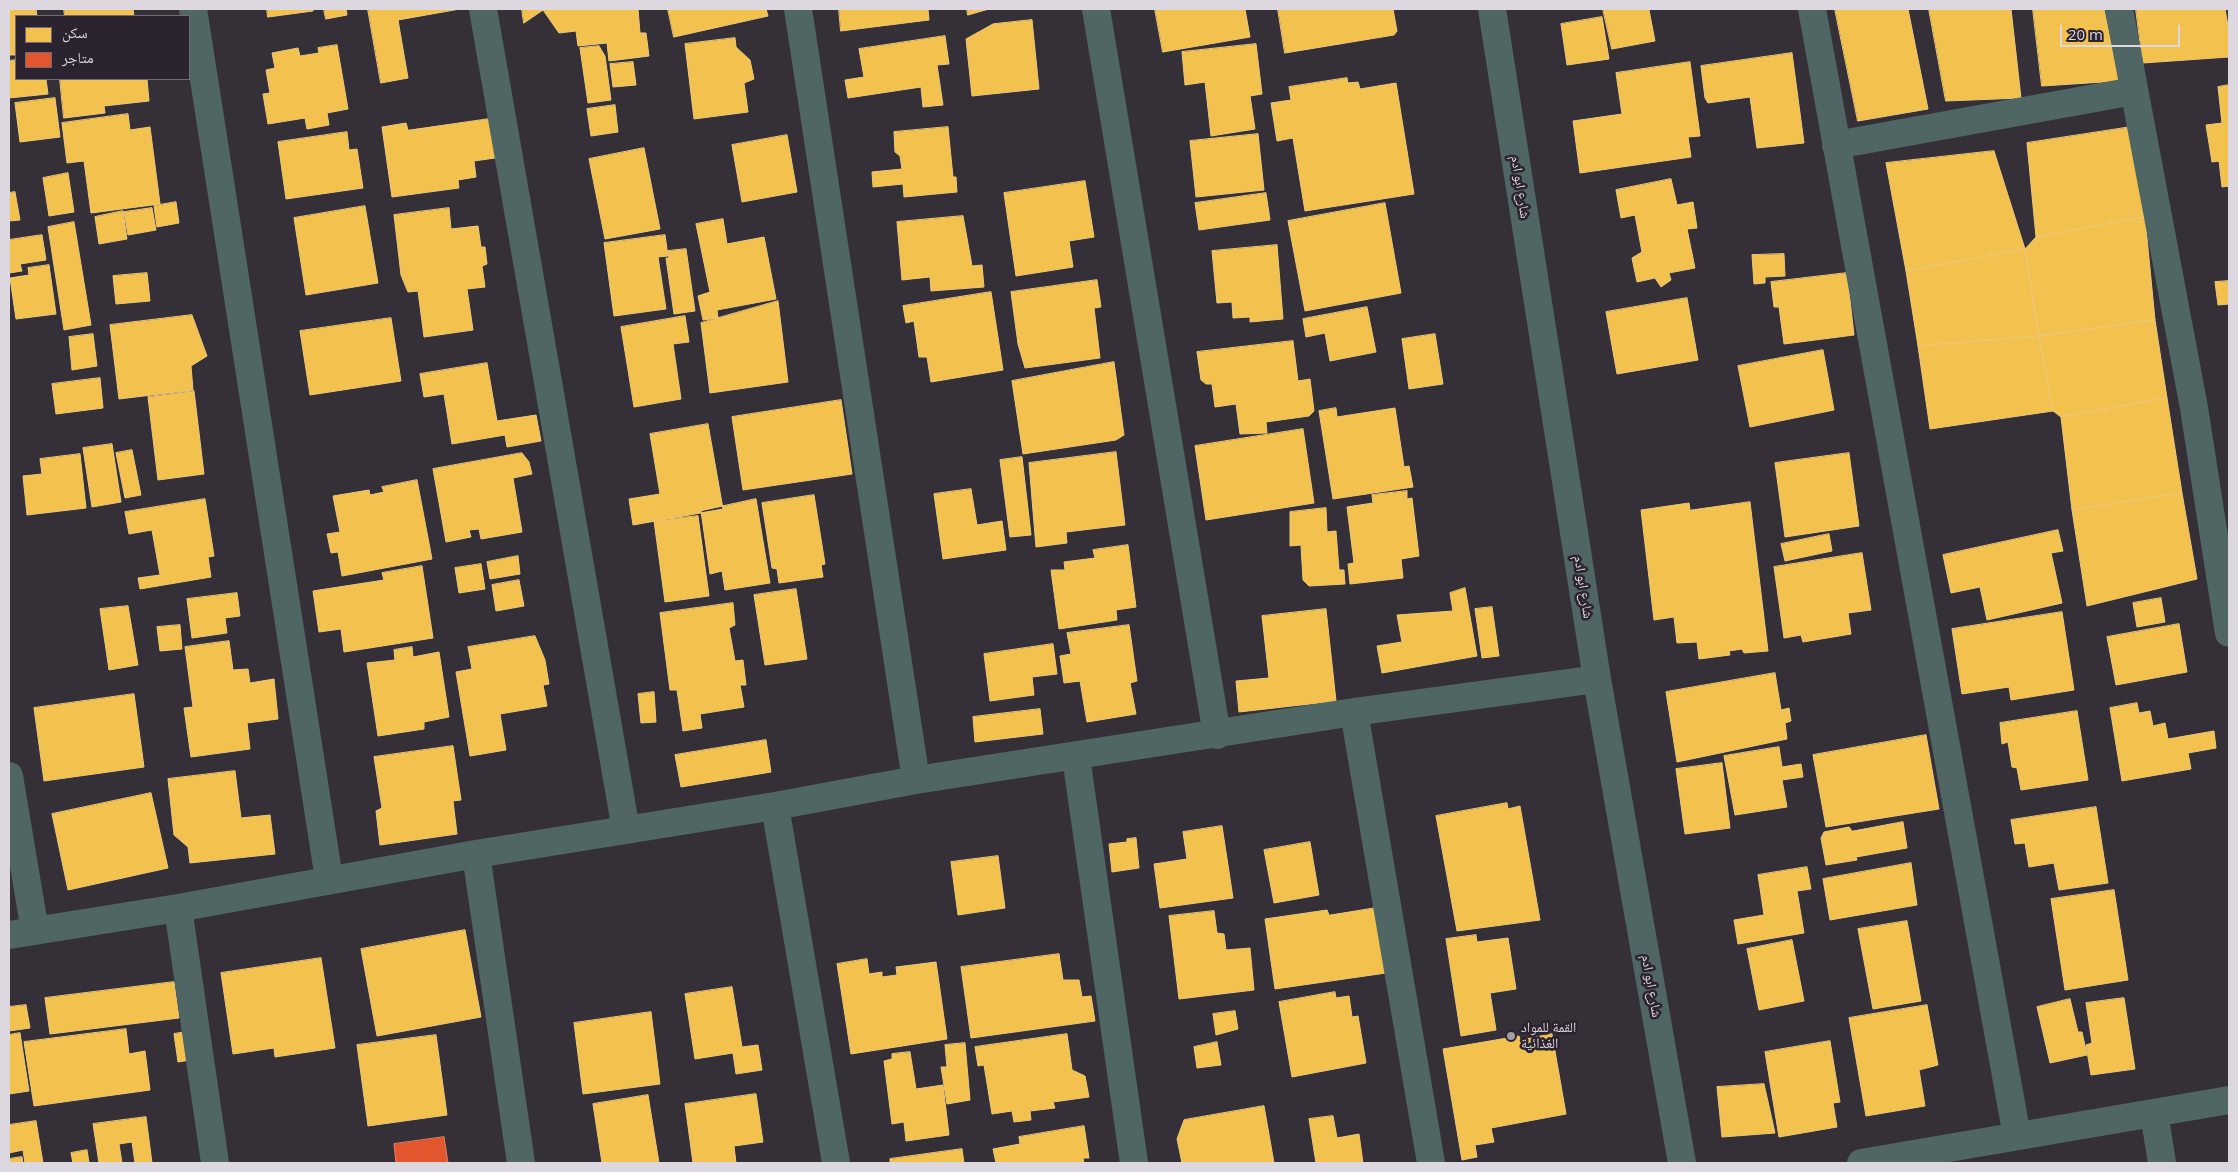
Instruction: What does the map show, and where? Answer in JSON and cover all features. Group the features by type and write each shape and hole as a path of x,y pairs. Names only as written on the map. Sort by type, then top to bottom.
{"street":[{"path":"193,9 329,879"},
{"path":"483,9 626,830"},
{"path":"798,9 916,780"},
{"path":"1096,9 1217,735"},
{"name":"شارع ابو ادم","path":"1492,9 1597,680 1682,1163"},
{"path":"1812,9 2018,1136"},
{"path":"2119,9 2194,408 2229,633"},
{"path":"1836,145 2134,90"},
{"path":"9,776 22,933 178,908 329,879 476,854 775,806 916,780 1076,757 1354,712 1597,680"},
{"path":"1354,712 1431,1163"},
{"path":"1076,757 1134,1163"},
{"path":"775,806 836,1163"},
{"path":"476,854 521,1163"},
{"path":"178,908 215,1163"},
{"path":"1862,1163 2229,1100"},
{"path":"2154,1113 2162,1163"}],"building: سكن":[{"path":"9,9 36,9 37,15 15,15 15,55 9,55"},
{"path":"64,9 133,9 134,15 65,15"},
{"path":"267,9 313,9 313,11 268,17"},
{"path":"324,9 346,9 347,15 326,19"},
{"path":"368,9 460,9 398,20 408,78 381,83"},
{"path":"522,9 638,9 640,33 646,33 649,56 609,61 607,43 578,46 576,31 559,33 543,10 524,23"},
{"path":"668,9 766,9 768,16 674,37"},
{"path":"839,9 928,9 929,20 841,31"},
{"path":"967,9 989,9 968,15"},
{"path":"1155,9 1245,9 1250,37 1163,52"},
{"path":"1278,9 1393,9 1397,31 1394,35 1285,53"},
{"path":"1603,9 1652,9 1649,10 1655,41 1612,49"},
{"path":"1835,9 1908,9 1928,109 1858,121"},
{"path":"1929,9 2011,9 2021,98 1946,101"},
{"path":"2033,9 2104,9 2119,81 2042,86"},
{"path":"2136,9 2225,9 2229,31 2229,57 2143,63"},
{"path":"1602,17 1609,59 1567,65 1561,24"},
{"path":"1032,20 1039,89 972,96 966,39 993,24"},
{"path":"945,36 949,64 937,65 943,105 923,107 921,87 848,98 845,80 864,77 859,49"},
{"path":"735,38 736,47 750,60 754,79 744,83 748,112 694,119 685,44"},
{"path":"1256,44 1262,94 1250,96 1255,129 1211,136 1205,82 1185,85 1182,52"},
{"path":"337,45 348,109 327,113 329,125 307,129 305,118 268,124 263,94 270,93 266,70 275,68 272,53 298,48 300,56 319,53 318,48"},
{"path":"599,46 605,56 611,100 588,103 580,48"},
{"path":"1792,53 1804,143 1757,148 1750,97 1708,103 1705,98 1701,66"},
{"path":"15,60 15,80 46,80 48,94 9,98 9,61"},
{"path":"633,62 636,85 613,87 610,64"},
{"path":"1690,62 1700,136 1688,137 1691,157 1580,173 1573,121 1622,114 1616,73"},
{"path":"1347,78 1348,83 1358,82 1360,89 1396,83 1414,194 1305,211 1293,138 1277,141 1271,103 1291,100 1289,87"},
{"path":"60,80 147,80 149,101 104,106 105,113 64,118"},
{"path":"2229,85 2229,186 2222,187 2219,161 2212,162 2206,125 2222,123 2218,87"},
{"path":"55,98 60,137 20,142 15,103"},
{"path":"615,105 618,132 591,136 587,109"},
{"path":"128,114 130,130 150,127 160,204 91,213 84,161 67,163 62,123"},
{"path":"496,118 502,157 474,161 476,177 458,180 459,188 392,197 382,127 406,123 408,130"},
{"path":"948,127 953,177 956,177 957,192 904,197 903,184 873,187 872,172 902,169 900,156 895,152 894,132"},
{"path":"2131,127 2145,217 2036,237 2027,143"},
{"path":"347,132 349,150 357,149 363,188 286,199 278,142"},
{"path":"1258,134 1264,190 1196,197 1190,141"},
{"path":"787,135 797,192 742,202 732,145"},
{"path":"644,148 660,229 605,239 589,159"},
{"path":"1994,151 2025,249 1906,271 1886,163"},
{"path":"68,173 74,212 49,216 43,178"},
{"path":"1671,179 1677,205 1693,202 1697,228 1687,229 1695,268 1669,273 1671,280 1661,287 1655,278 1637,282 1632,258 1642,252 1635,215 1621,218 1616,190"},
{"path":"1085,181 1094,237 1069,241 1073,267 1016,276 1004,193"},
{"path":"15,192 20,220 9,221 9,193"},
{"path":"1266,193 1270,220 1199,230 1195,203"},
{"path":"176,202 179,223 157,227 154,206"},
{"path":"1385,203 1401,293 1305,311 1288,221"},
{"path":"365,206 378,283 306,295 294,218"},
{"path":"152,208 156,230 128,235 124,212"},
{"path":"449,208 451,229 478,226 481,247 485,247 487,264 482,266 485,287 467,289 473,330 424,337 418,291 408,292 401,275 394,215"},
{"path":"123,211 127,239 99,244 95,217"},
{"path":"963,216 972,266 982,265 984,287 931,291 930,277 902,280 897,222"},
{"path":"2145,217 2155,320 2039,336 2025,249 2036,237"},
{"path":"723,219 727,244 764,237 776,299 717,310 718,318 703,320 698,296 710,292 696,224"},
{"path":"74,222 91,325 64,330 48,227"},
{"path":"42,235 46,260 20,264 22,271 9,273 9,240"},
{"path":"665,235 668,256 658,257 666,309 614,316 604,243"},
{"path":"1277,245 1283,319 1250,322 1250,317 1233,318 1232,302 1217,303 1212,251"},
{"path":"686,249 695,311 674,314 666,258 669,258 668,251"},
{"path":"2025,249 2039,336 1918,346 1906,271"},
{"path":"1784,254 1785,276 1765,277 1765,283 1754,284 1752,255"},
{"path":"49,265 56,314 16,319 10,278 29,275 28,268"},
{"path":"147,273 150,301 116,304 113,276"},
{"path":"1847,273 1854,335 1784,344 1779,307 1774,307 1771,282"},
{"path":"1097,280 1101,307 1094,308 1100,358 1025,368 1018,344 1011,292"},
{"path":"2229,281 2229,304 2218,305 2215,282"},
{"path":"991,292 1003,370 931,382 927,357 919,357 914,321 906,323 903,306"},
{"path":"1687,298 1698,360 1617,374 1606,312"},
{"path":"778,301 788,382 710,393 701,323"},
{"path":"1367,307 1376,352 1330,361 1325,333 1306,337 1303,319"},
{"path":"192,315 207,356 191,366 193,390 119,399 110,325"},
{"path":"685,316 689,342 673,344 681,399 634,407 621,327"},
{"path":"391,318 401,381 310,395 300,331"},
{"path":"2155,320 2167,398 2061,417 2053,411 2039,336"},
{"path":"93,334 97,366 72,370 69,337"},
{"path":"1435,334 1443,384 1409,389 1402,339"},
{"path":"2039,336 2053,411 1930,429 1918,346"},
{"path":"1293,341 1298,381 1310,379 1314,411 1309,416 1266,422 1267,433 1240,434 1236,404 1215,407 1212,384 1206,384 1201,380 1197,352"},
{"path":"1823,350 1834,410 1750,427 1738,366"},
{"path":"1114,362 1124,435 1116,440 1023,454 1012,381"},
{"path":"487,363 497,421 536,415 541,441 507,447 505,435 452,444 444,394 424,397 420,374"},
{"path":"100,378 103,408 56,414 52,384"},
{"path":"194,391 204,474 158,480 148,397"},
{"path":"2167,398 2182,493 2072,510 2061,417"},
{"path":"841,400 852,474 743,490 732,417"},
{"path":"1336,408 1337,417 1395,408 1404,467 1409,466 1413,487 1333,499 1319,411"},
{"path":"708,424 723,509 633,525 629,499 660,494 650,434"},
{"path":"1303,429 1314,503 1206,520 1195,446"},
{"path":"112,444 121,502 92,507 83,448"},
{"path":"132,450 141,495 125,498 116,453"},
{"path":"1116,452 1125,525 1066,532 1067,543 1036,547 1029,463"},
{"path":"522,453 529,462 532,474 513,478 522,532 481,539 479,529 469,530 471,537 446,542 433,469"},
{"path":"1849,453 1859,526 1785,537 1775,463"},
{"path":"80,454 86,508 27,515 23,476 42,474 40,459"},
{"path":"1022,457 1031,535 1010,537 1000,460"},
{"path":"417,480 432,559 342,576 338,552 331,553 327,534 340,532 333,496 369,490 370,495 384,492 382,487"},
{"path":"971,489 977,525 1002,521 1006,550 943,559 934,494"},
{"path":"1407,491 1407,499 1412,498 1419,556 1401,559 1403,578 1350,584 1348,564 1354,563 1347,507 1373,503 1372,495"},
{"path":"2182,493 2197,579 2087,606 2072,510"},
{"path":"814,495 825,564 821,565 823,577 779,583 777,569 772,568 762,503"},
{"path":"205,499 214,556 208,557 211,577 140,589 138,578 160,575 152,530 129,534 125,512"},
{"path":"756,499 770,583 725,590 722,571 710,574 701,511"},
{"path":"1750,502 1768,651 1744,653 1742,649 1729,651 1730,655 1699,659 1697,642 1677,643 1674,617 1654,620 1641,510 1689,503 1690,510"},
{"path":"1326,508 1327,532 1336,531 1339,570 1344,570 1345,584 1309,586 1303,580 1301,545 1290,546 1290,512"},
{"path":"698,516 709,596 665,602 654,521"},
{"path":"2058,530 2063,551 2051,553 2062,603 1987,620 1980,587 1951,593 1943,555"},
{"path":"1829,534 1832,551 1785,561 1781,544"},
{"path":"1128,545 1136,607 1116,610 1117,620 1059,629 1051,570 1065,570 1064,562 1095,558 1093,550"},
{"path":"1862,553 1871,610 1848,613 1851,634 1803,642 1801,635 1784,638 1774,567"},
{"path":"518,556 520,574 490,579 487,562"},
{"path":"481,564 485,589 459,593 455,568"},
{"path":"422,566 433,638 344,652 341,629 319,632 313,591 384,580 382,573"},
{"path":"519,580 524,606 496,611 492,585"},
{"path":"1465,588 1477,656 1382,673 1377,646 1402,642 1397,615 1453,611 1450,593"},
{"path":"796,589 807,659 765,665 754,595"},
{"path":"237,593 240,616 225,618 227,633 192,638 187,599"},
{"path":"2161,598 2165,622 2137,627 2133,603"},
{"path":"733,603 735,625 729,628 735,661 743,660 746,685 740,685 744,707 700,714 702,728 683,731 677,690 670,690 660,613"},
{"path":"128,606 138,665 109,670 100,609"},
{"path":"1492,607 1499,656 1482,658 1475,609"},
{"path":"1326,609 1336,701 1239,712 1236,681 1269,678 1262,616"},
{"path":"2062,612 2074,690 2011,700 2009,687 1962,694 1952,629"},
{"path":"2179,624 2187,672 2116,685 2107,637"},
{"path":"180,625 182,649 160,651 157,627"},
{"path":"1129,625 1137,681 1130,683 1136,714 1087,722 1080,681 1064,683 1060,656 1071,654 1067,633"},
{"path":"535,636 545,660 549,684 543,685 547,706 500,714 506,750 470,756 456,672 472,669 468,647"},
{"path":"229,641 233,670 248,669 250,683 274,679 278,719 247,723 250,749 191,757 184,708 193,707 185,647"},
{"path":"1053,644 1057,674 1032,677 1034,695 990,701 984,654"},
{"path":"412,647 413,657 439,652 449,717 424,722 424,729 378,736 367,663 395,660 394,650"},
{"path":"1775,673 1781,710 1789,708 1791,721 1785,723 1787,739 1677,762 1666,692"},
{"path":"654,692 656,722 641,723 638,694"},
{"path":"134,694 144,767 44,781 34,708"},
{"path":"2137,703 2139,713 2150,711 2153,726 2165,723 2168,739 2214,731 2216,748 2188,753 2191,769 2122,781 2110,708"},
{"path":"1040,709 1043,734 975,742 973,717"},
{"path":"2077,711 2088,780 2021,790 2017,768 2012,767 2008,742 2002,744 2000,723"},
{"path":"1926,735 1939,809 1826,827 1813,755"},
{"path":"766,740 771,772 681,787 675,755"},
{"path":"453,746 461,800 453,801 457,834 380,845 376,811 382,808 374,757"},
{"path":"1779,747 1782,767 1801,764 1803,777 1782,780 1787,807 1735,815 1724,756"},
{"path":"1722,763 1730,828 1685,834 1676,769"},
{"path":"235,771 241,818 270,815 275,854 190,863 188,847 174,835 168,779"},
{"path":"151,793 168,868 68,890 52,814"},
{"path":"1507,803 1508,809 1520,806 1540,920 1457,931 1436,816"},
{"path":"2096,807 2108,883 2059,890 2054,863 2029,867 2025,843 2015,844 2011,820"},
{"path":"1903,822 1907,848 1856,857 1857,860 1826,865 1821,838 1824,832 1849,827 1852,831"},
{"path":"1222,826 1233,898 1160,908 1154,864 1187,859 1183,832"},
{"path":"1136,838 1139,868 1112,872 1109,844 1127,842 1127,839"},
{"path":"1310,842 1319,895 1274,903 1264,850"},
{"path":"998,856 1005,908 958,915 951,862"},
{"path":"1911,863 1917,905 1830,920 1823,879"},
{"path":"1807,867 1811,889 1797,891 1804,933 1738,944 1734,920 1764,915 1758,875"},
{"path":"2114,890 2128,980 2065,990 2051,899"},
{"path":"1376,908 1386,973 1275,989 1265,919 1327,910 1329,915"},
{"path":"1214,911 1217,933 1224,934 1226,950 1250,948 1254,990 1179,999 1169,916"},
{"path":"1907,921 1921,1001 1873,1009 1858,929"},
{"path":"465,930 481,1017 377,1036 361,949"},
{"path":"1476,935 1477,942 1508,938 1516,989 1490,993 1496,1030 1461,1036 1446,939"},
{"path":"1792,940 1804,1001 1759,1010 1747,949"},
{"path":"1059,954 1063,980 1079,980 1082,997 1091,996 1095,1021 971,1038 961,967"},
{"path":"321,958 335,1048 275,1057 274,1048 233,1054 221,973"},
{"path":"867,959 869,974 882,972 882,977 897,975 896,967 936,962 947,1039 851,1054 837,964"},
{"path":"174,982 179,1018 50,1034 45,998"},
{"path":"732,987 742,1047 758,1045 762,1070 736,1074 733,1053 695,1059 685,994"},
{"path":"1335,992 1336,998 1349,996 1352,1017 1358,1016 1366,1063 1292,1077 1279,1002"},
{"path":"2124,998 2135,1069 2091,1075 2086,1045 2092,1043 2086,1003"},
{"path":"2070,999 2078,1032 2082,1032 2087,1055 2050,1063 2037,1007"},
{"path":"26,1005 30,1028 9,1031 9,1007"},
{"path":"1927,1005 1938,1065 1919,1070 1925,1106 1866,1116 1849,1018"},
{"path":"1235,1011 1238,1029 1216,1035 1213,1014"},
{"path":"651,1012 660,1084 583,1094 574,1023"},
{"path":"126,1029 129,1054 145,1051 150,1090 34,1106 24,1042"},
{"path":"191,1031 197,1059 178,1062 174,1034"},
{"path":"20,1033 29,1091 9,1094 9,1035"},
{"path":"1067,1034 1072,1070 1085,1076 1089,1097 1053,1102 1055,1108 1030,1111 1031,1120 1014,1122 1012,1111 992,1114 984,1065 978,1066 975,1047"},
{"path":"1552,1034 1566,1114 1491,1128 1494,1142 1475,1145 1477,1157 1462,1160 1443,1049 1519,1036 1520,1040"},
{"path":"436,1035 447,1115 368,1126 357,1045"},
{"path":"1830,1041 1840,1102 1833,1103 1837,1127 1779,1137 1765,1052"},
{"path":"1217,1042 1221,1065 1197,1068 1194,1047"},
{"path":"965,1043 970,1100 947,1104 941,1067 947,1067 945,1045"},
{"path":"910,1052 916,1089 943,1085 949,1135 906,1141 904,1122 892,1124 884,1061 892,1059 892,1054"},
{"path":"1764,1084 1775,1133 1722,1137 1717,1087"},
{"path":"756,1094 763,1142 734,1146 736,1163 693,1163 685,1104"},
{"path":"648,1095 659,1163 602,1163 593,1104"},
{"path":"1264,1106 1274,1163 1182,1163 1177,1139 1184,1120"},
{"path":"1333,1116 1337,1138 1359,1134 1363,1163 1316,1163 1309,1119"},
{"path":"146,1117 152,1163 135,1163 132,1142 119,1144 122,1163 99,1163 93,1124"},
{"path":"36,1121 43,1163 25,1163 23,1150 9,1153 9,1125"},
{"path":"1084,1126 1089,1158 1083,1158 1084,1163 996,1163 993,1149 1020,1144 1019,1137"},
{"path":"962,1149 964,1163 890,1163 890,1159"},
{"path":"87,1150 89,1163 73,1163 71,1153"},
{"path":"22,1157 23,1163 9,1163 9,1159"}],"building: متاجر":[{"path":"444,1137 448,1163 396,1163 394,1144"}],"place":[{"name":"القمة للمواد الغذائية","path":"1511,1036"}]}
